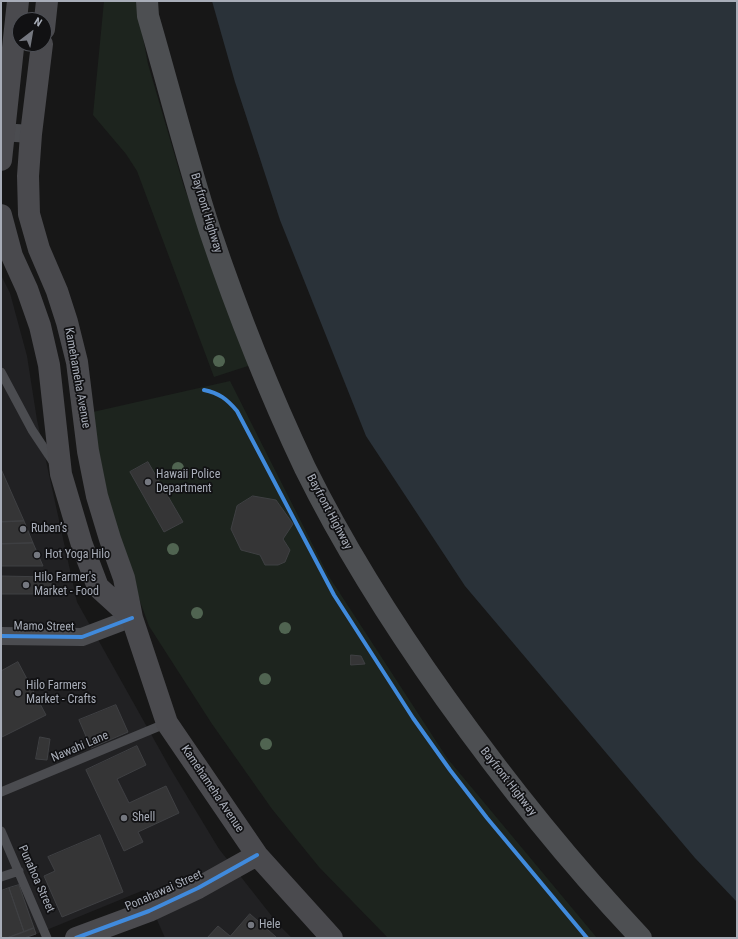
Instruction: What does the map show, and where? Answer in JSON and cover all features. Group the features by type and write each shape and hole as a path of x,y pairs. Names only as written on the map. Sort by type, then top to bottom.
{"main road":[{"path":"1,160 18,1"},
{"path":"46,12 47,1"},
{"name":"Bayfront Highway","path":"147,6 210,230 245,324 305,467 341,535 405,639 488,758 569,859 641,938"},
{"name":"Kamehameha Avenue","path":"41,52 31,134 28,176 30,214 39,249 57,291 67,322 77,362 88,451 97,496 124,578 132,618 167,723 257,855 332,938"},
{"name":"Kamehameha Avenue","path":"1,215 12,256 27,289 40,326 49,364 60,453 61,474 82,545 98,586 132,618"},
{"name":"Ponahawai Street","path":"76,938 148,911 198,888 257,855"}],"street":[{"path":"3,132 31,134"},
{"name":"Mamo Street","path":"1,636 82,637 132,618"}],"lane":[{"name":"Kamehameha Avenue","path":"1,372 32,430 61,474"},
{"name":"Nawahi Lane","path":"1,792 167,723"},
{"name":"Punahoa Street","path":"1,831 47,938"},
{"path":"1,877 19,871"}],"shaded area":[{"path":"104,1 136,1 148,64 184,187 251,365 214,377 137,171 126,154 93,115"},
{"path":"212,1 737,1 737,902 695,858 465,586 366,436 280,220 235,82"},
{"path":"1,275 10,293 27,356 37,420 77,602 170,768 219,849 278,924 292,938 165,938 144,890 27,938 1,938"},
{"path":"230,381 328,575 447,758 597,938 388,938 319,867 272,809 212,724 149,626 97,483 84,414"}],"building":[{"path":"148,462 183,522 164,532 130,472"},
{"path":"1,469 24,521 1,522"},
{"path":"253,496 276,500 293,524 283,539 290,550 285,562 278,565 265,565 260,555 241,550 231,529 237,506"},
{"path":"24,521 33,543 1,544 1,522"},
{"path":"33,543 43,566 1,566 1,544"},
{"name":"Hilo Farmer's Market - Food","path":"1,576 51,577 51,594 1,594"},
{"path":"351,655 361,656 365,664 351,665"},
{"name":"Hilo Farmers Market - Crafts","path":"18,662 46,715 2,737 1,669 2,670"},
{"path":"116,705 128,732 91,748 79,720"},
{"path":"40,737 50,739 47,760 36,759"},
{"path":"137,746 146,765 117,779 129,803 166,786 179,813 138,832 143,842 124,851 86,770"},
{"path":"100,835 123,892 62,917 44,876 55,871 48,857"},
{"path":"19,885 34,928 24,932 9,888"},
{"path":"9,888 24,932 7,938 1,938 1,891"},
{"name":"Hele","path":"250,914 276,937 207,938 218,926 230,936"},
{"path":"34,928 36,934 24,938 7,938"}],"cycle path":[{"path":"204,390 222,397 237,411 334,595 413,718 487,818 587,938"},
{"path":"1,636 82,637 132,618"},
{"path":"76,938 149,911 198,888 257,855"}],"place":[{"name":"Hawaii Police Department","path":"148,482"},
{"name":"Ruben’s","path":"23,529"},
{"name":"Hot Yoga Hilo","path":"37,555"},
{"name":"Hilo Farmer's Market - Food","path":"26,585"},
{"name":"Hilo Farmers Market - Crafts","path":"18,693"},
{"name":"Shell","path":"124,818"},
{"name":"Hele","path":"251,925"}]}
